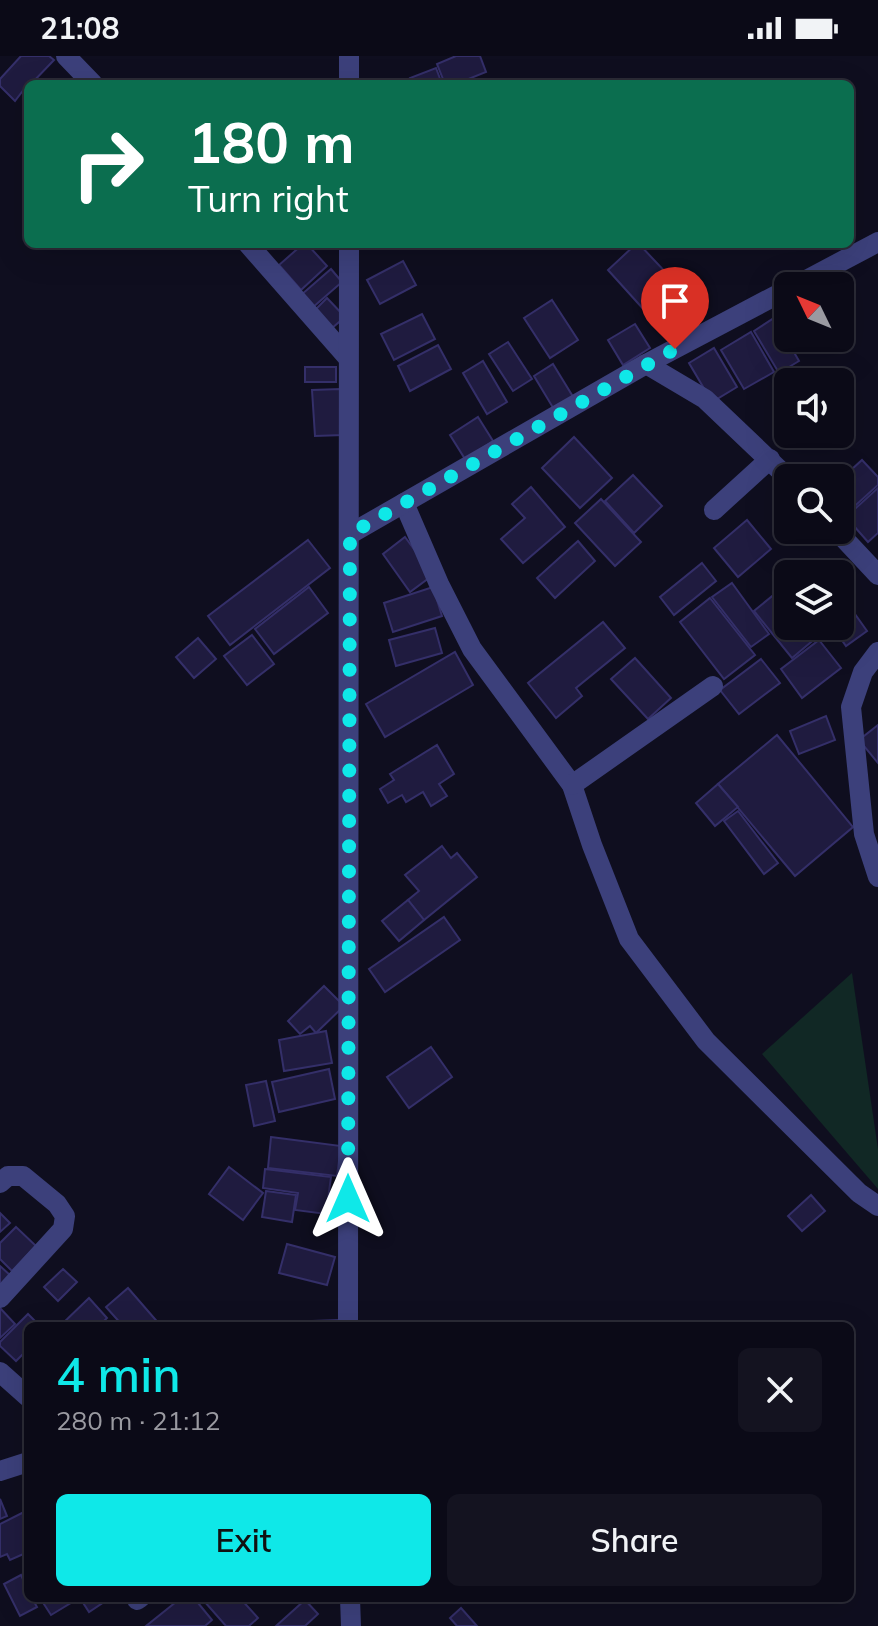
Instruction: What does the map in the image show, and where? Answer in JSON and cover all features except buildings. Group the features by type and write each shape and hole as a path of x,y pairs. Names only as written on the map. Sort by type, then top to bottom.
{"street":[{"path":"66,56 89,80"},
{"path":"349,56 349,80"},
{"path":"821,272 878,242"},
{"path":"252,248 348,358"},
{"path":"348,1322 349,248"},
{"path":"350,534 646,364 774,296"},
{"path":"646,364 705,399 775,464"},
{"path":"714,510 770,459"},
{"path":"404,503 439,584 472,649 572,785 629,939 706,1041 859,1193 878,1206"},
{"path":"849,544 878,575"},
{"path":"878,652 863,672 851,707 864,834 878,877"},
{"path":"572,785 713,686"},
{"path":"0,1183 8,1176 23,1176 57,1204 65,1216 63,1229 0,1298"},
{"path":"0,1372 24,1393"},
{"path":"0,1471 24,1463"},
{"path":"350,1602 351,1626"}],"green space":[{"path":"852,973 878,1149 878,1189 762,1054"}],"route":[{"path":"348,1199 350,534 675,349"}]}
